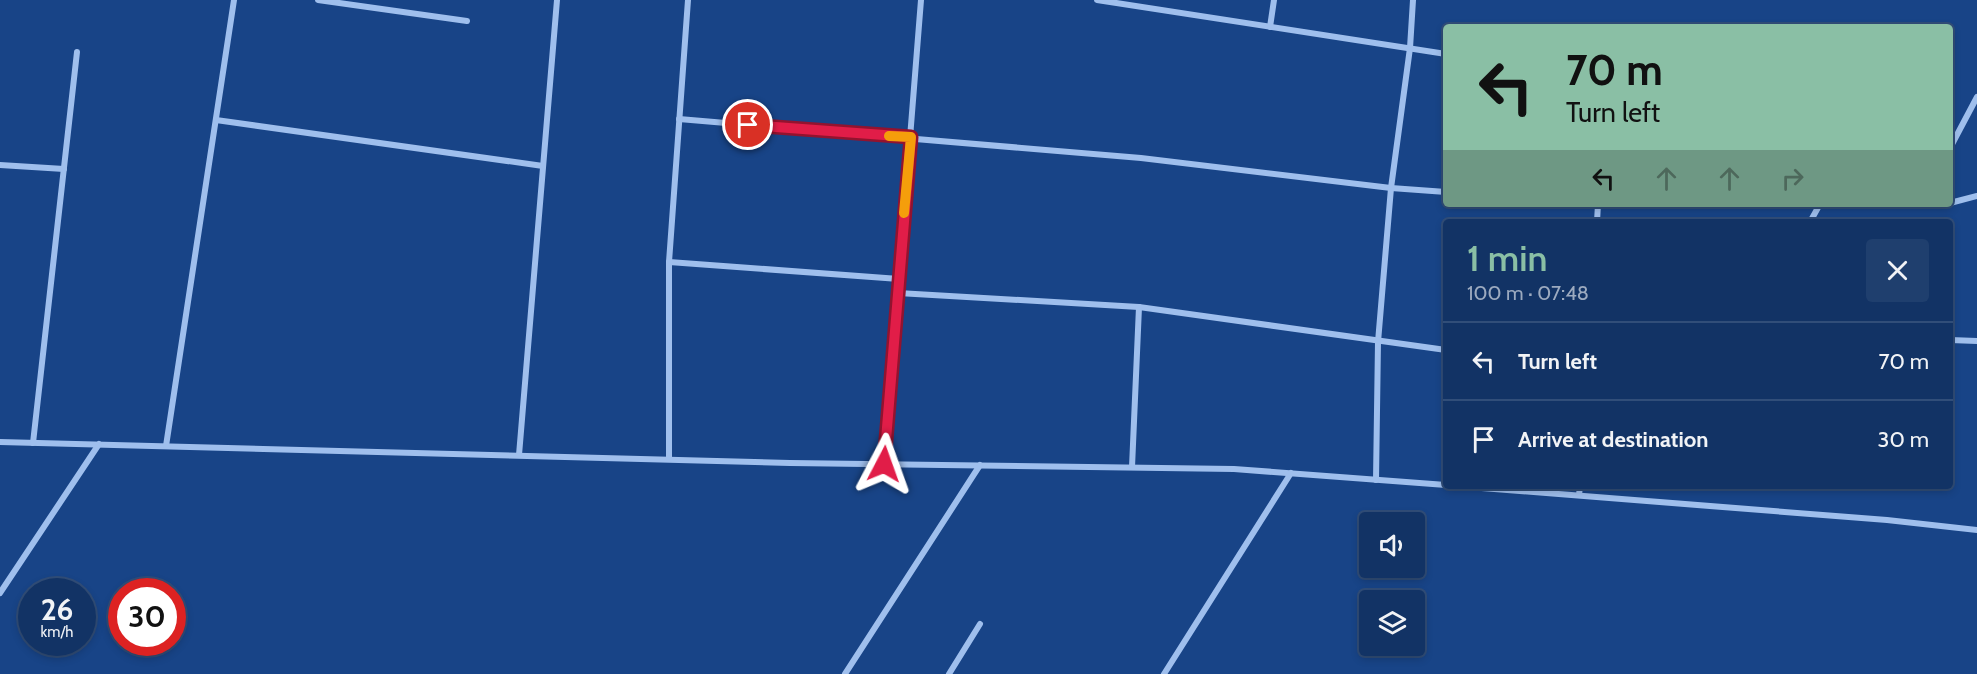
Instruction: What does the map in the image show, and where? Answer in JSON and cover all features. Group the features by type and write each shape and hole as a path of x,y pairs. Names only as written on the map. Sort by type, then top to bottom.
{"street":[{"path":"166,446 234,0"},
{"path":"318,0 467,21"},
{"path":"519,455 557,0"},
{"path":"669,459 669,262 688,0"},
{"path":"884,464 921,0"},
{"path":"1097,0 1443,54"},
{"path":"1269,27 1274,0"},
{"path":"1376,480 1377,342 1391,188 1410,48 1413,0"},
{"path":"33,443 77,52"},
{"path":"1953,142 1977,97"},
{"path":"679,119 1141,158 1391,188 1443,192"},
{"path":"216,120 543,166"},
{"path":"0,165 64,169"},
{"path":"1953,202 1977,196"},
{"path":"669,262 899,279"},
{"path":"898,293 1139,307 1245,320 1377,342 1443,350"},
{"path":"1132,467 1139,307"},
{"path":"1953,340 1977,341"},
{"path":"0,442 884,464 1234,469 1443,485"},
{"path":"0,593 99,444"},
{"path":"845,674 980,465"},
{"path":"1164,674 1291,473"},
{"path":"1497,489 1887,520 1977,530"},
{"path":"1580,489 1580,495"},
{"path":"949,674 980,624"}],"slow traffic":[{"path":"889,136 911,137 904,213"}],"route":[{"path":"748,125 911,137 884,464"}]}
